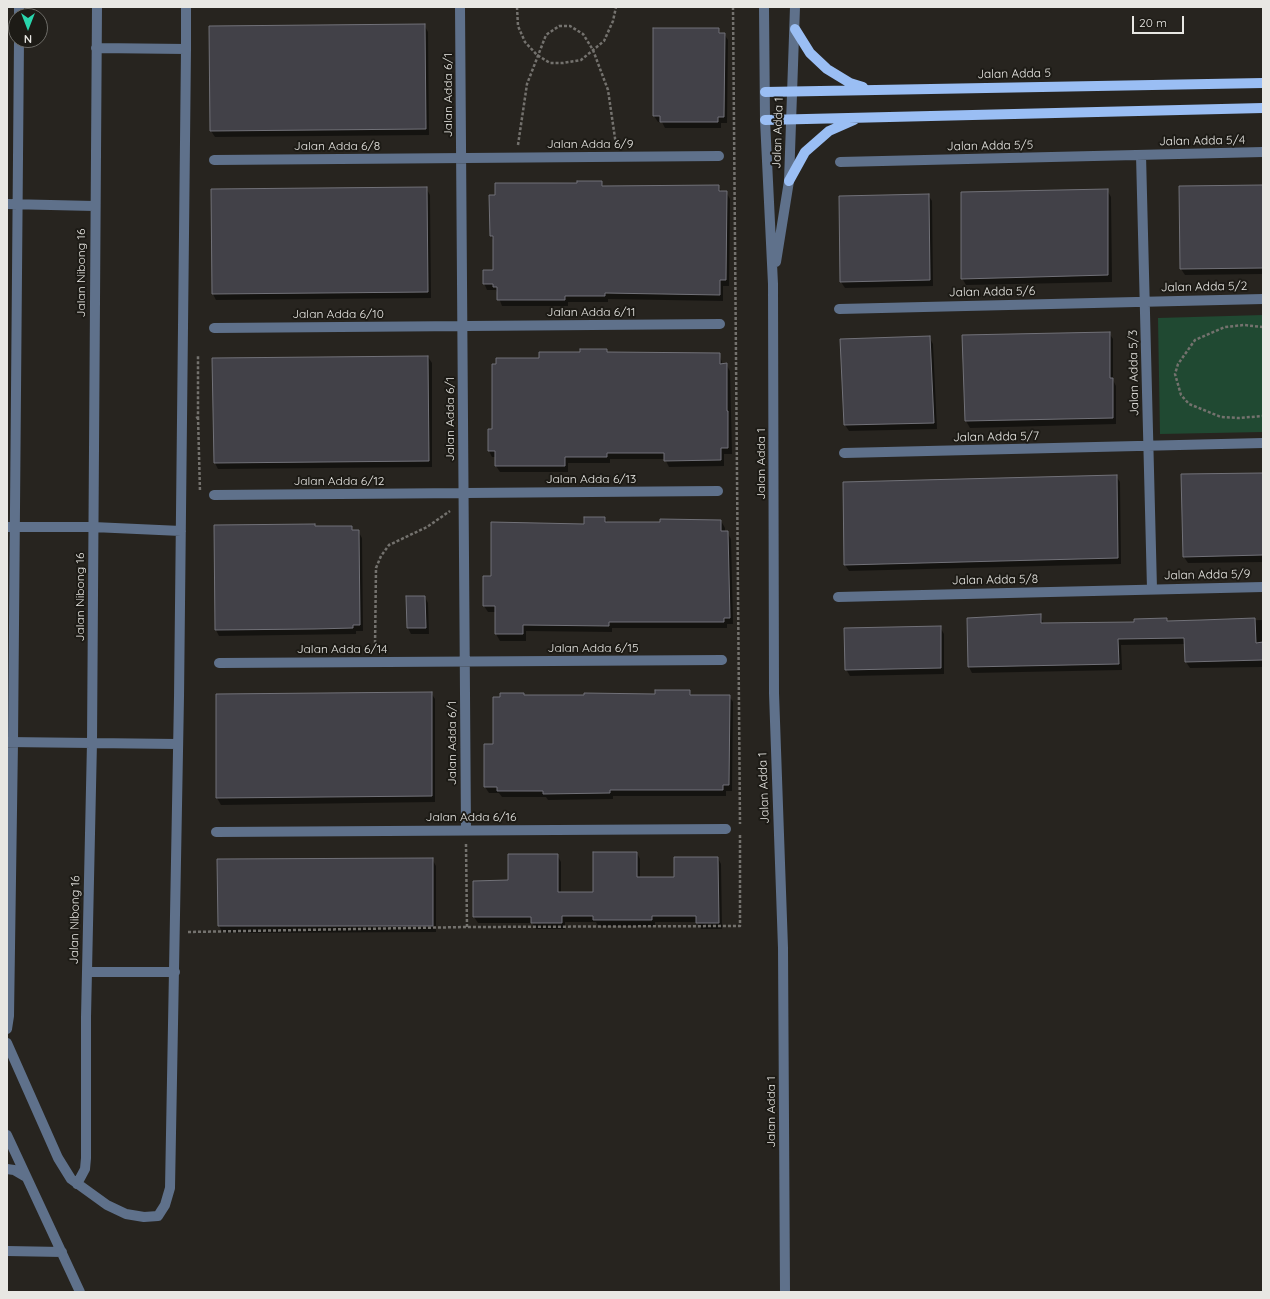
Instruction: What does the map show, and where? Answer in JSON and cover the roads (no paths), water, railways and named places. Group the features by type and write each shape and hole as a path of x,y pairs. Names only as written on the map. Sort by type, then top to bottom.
{"main road":[{"path":"795,29 810,53 827,69 850,83 869,89"},
{"name":"Jalan Adda 5","path":"765,92 792,93 869,89 1263,83"},
{"path":"765,120 1263,108"},
{"path":"789,181 805,152 829,131 860,118"}],"street":[{"name":"Jalan Nibong 16","path":"77,1184 83,1173 86,1158 87,972 92,742 94,206 97,7"},
{"path":"7,1043 64,1170 77,1184 107,1205 126,1214 144,1217 158,1216 165,1205 170,1188 175,972 186,7"},
{"name":"Jalan Adda 6/1","path":"460,7 466,830"},
{"name":"Jalan Adda 1","path":"764,7 765,120 773,284 774,693 783,948 785,1292"},
{"name":"Jalan Adda 1","path":"773,284 789,181 795,7"},
{"path":"7,1029 9,1016 11,527 19,204 19,48"},
{"path":"96,48 186,48"},
{"name":"Jalan Adda 5/4","path":"1142,155 1263,152"},
{"name":"Jalan Adda 5/5","path":"840,162 1142,155"},
{"name":"Jalan Adda 5/3","path":"1142,155 1152,590"},
{"name":"Jalan Adda 6/9","path":"461,158 719,156"},
{"name":"Jalan Adda 6/8","path":"214,160 461,158"},
{"path":"7,204 94,206"},
{"name":"Jalan Adda 5/2","path":"1145,301 1263,299"},
{"name":"Jalan Adda 5/6","path":"839,309 1145,301"},
{"name":"Jalan Adda 6/11","path":"462,326 720,324"},
{"name":"Jalan Adda 6/10","path":"214,328 462,326"},
{"path":"1148,446 1263,444"},
{"name":"Jalan Adda 5/7","path":"844,453 1148,446"},
{"name":"Jalan Adda 6/13","path":"464,497 718,491"},
{"name":"Jalan Adda 6/12","path":"214,495 464,497"},
{"path":"11,527 93,527 180,531"},
{"name":"Jalan Adda 5/9","path":"1152,590 1263,587"},
{"name":"Jalan Adda 5/8","path":"838,597 1152,590"},
{"name":"Jalan Adda 6/15","path":"465,662 722,660"},
{"name":"Jalan Adda 6/14","path":"219,663 465,662"},
{"path":"10,742 177,744"},
{"name":"Jalan Adda 6/16","path":"216,832 726,829"},
{"path":"87,972 175,972"},
{"path":"7,1135 80,1292"},
{"path":"7,1169 14,1170 26,1177"},
{"path":"7,1251 62,1252"}]}
